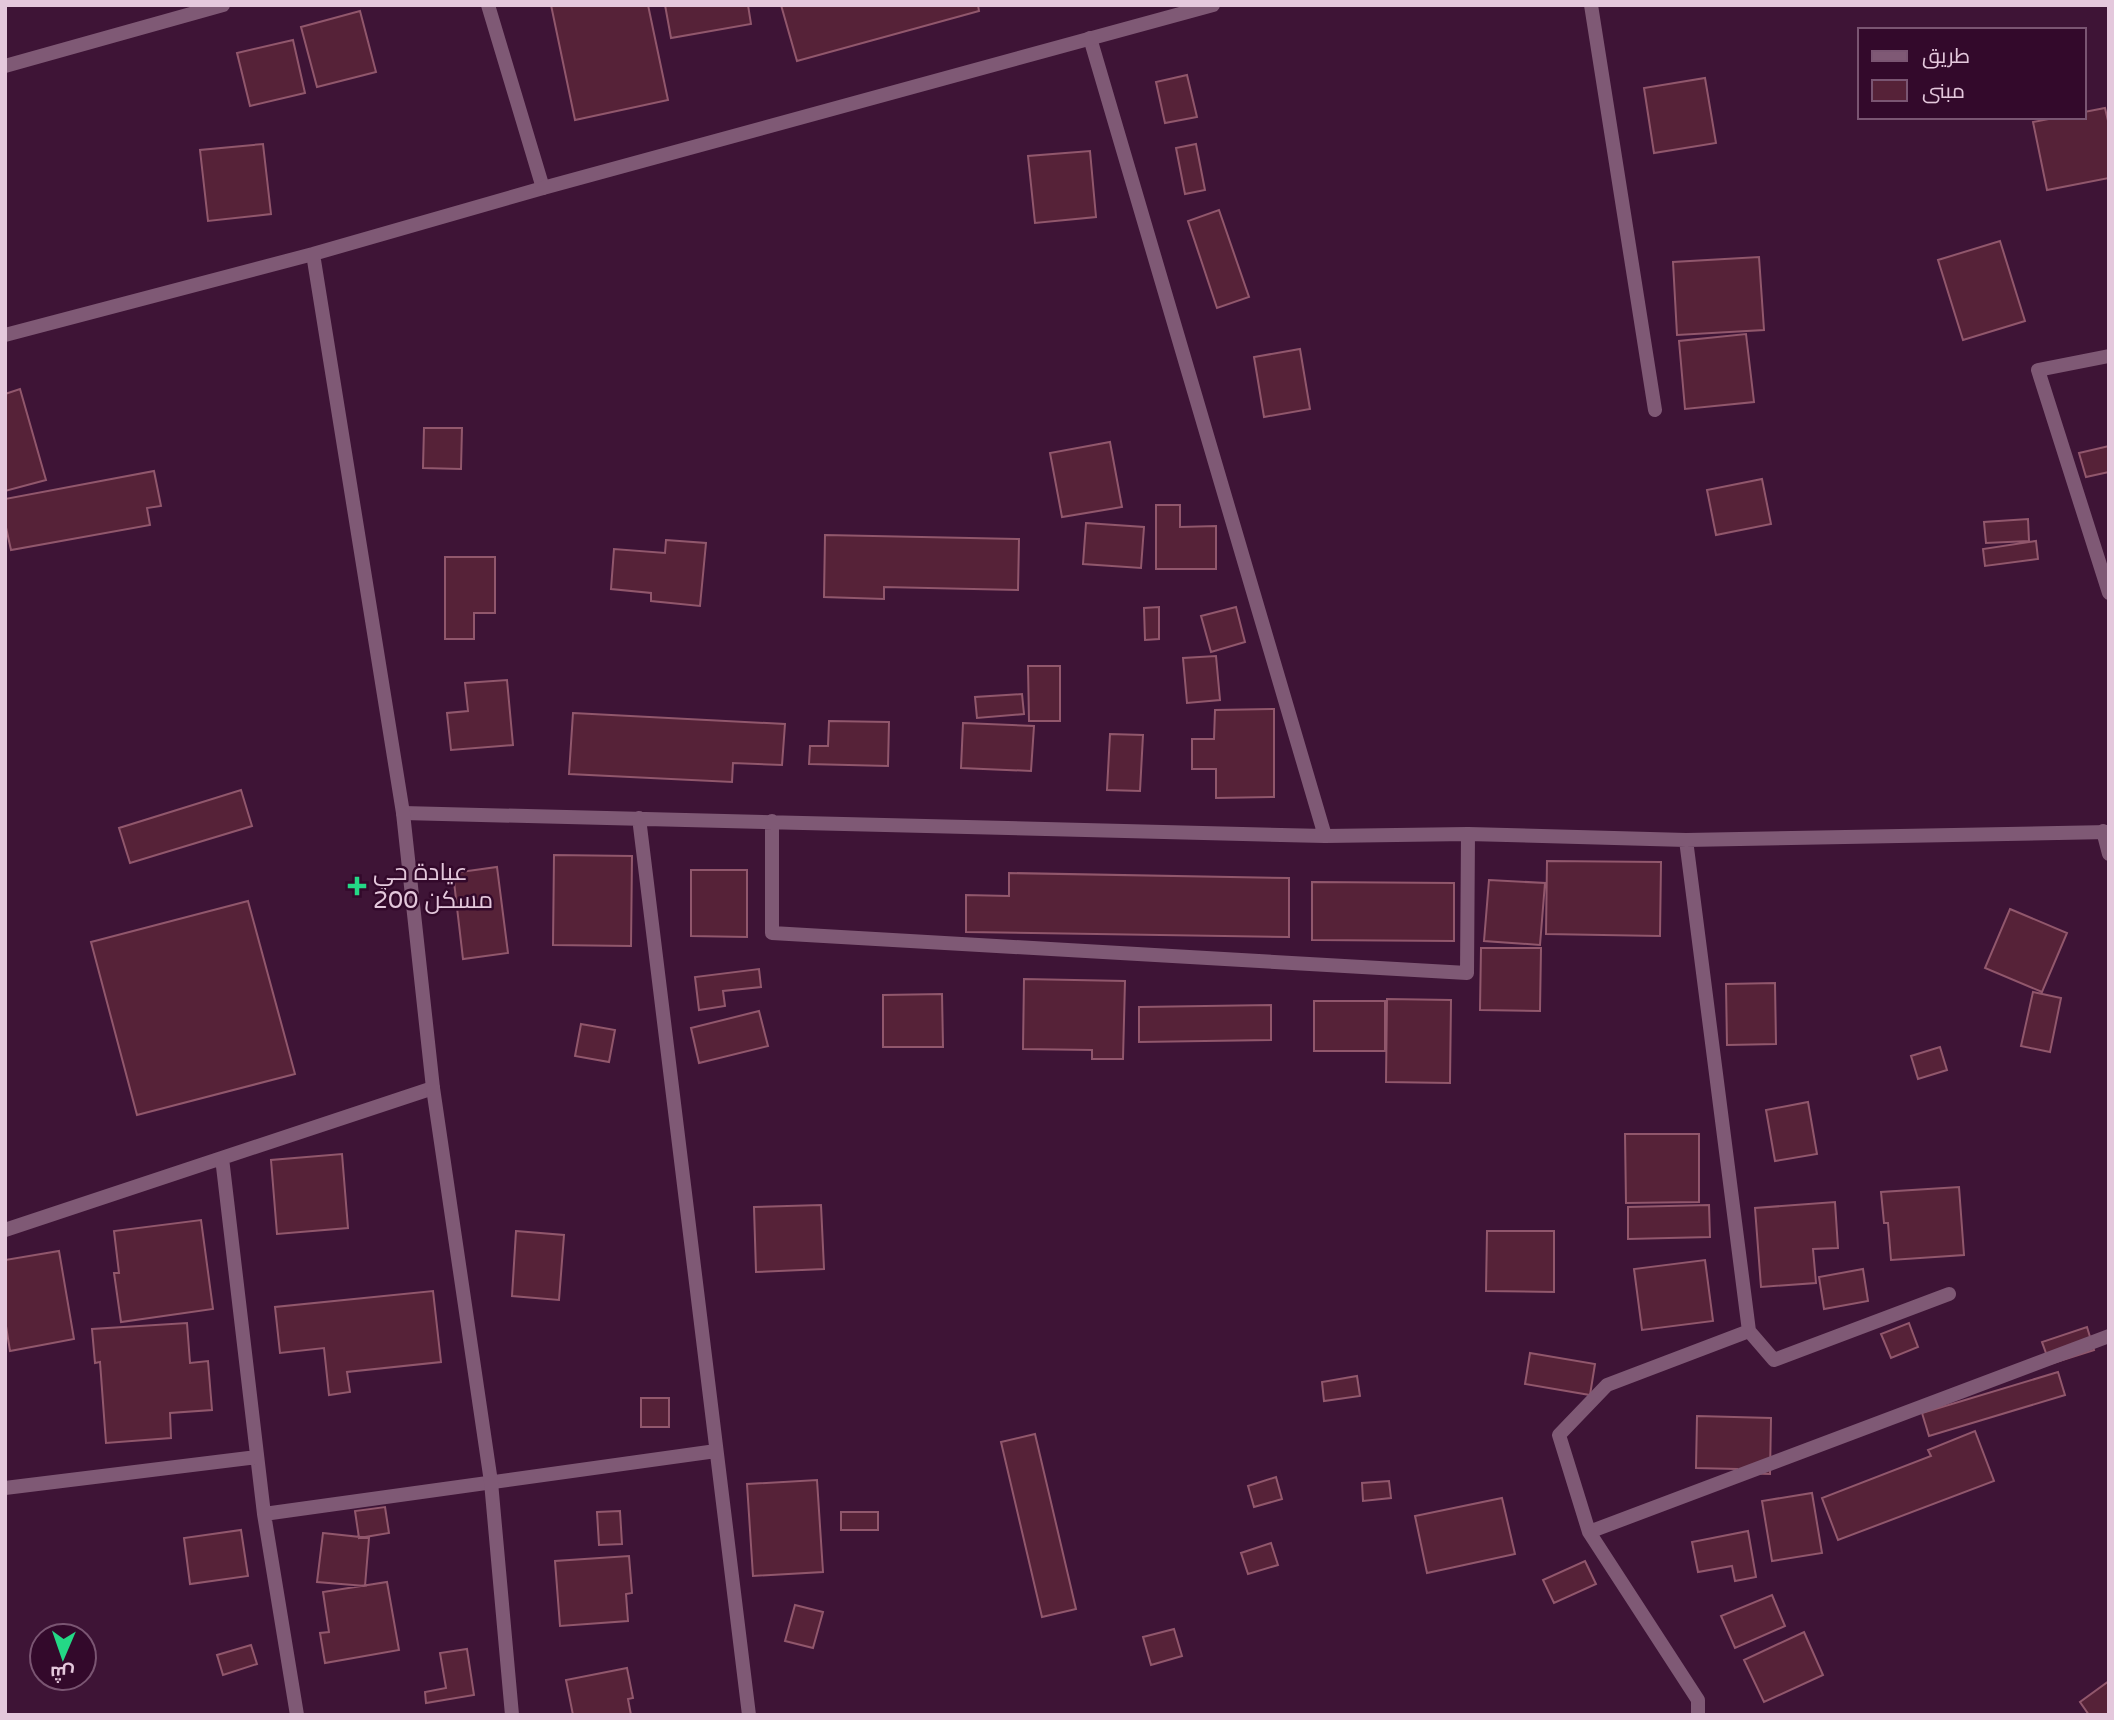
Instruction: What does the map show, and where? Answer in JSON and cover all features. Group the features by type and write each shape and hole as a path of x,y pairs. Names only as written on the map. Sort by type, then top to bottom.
{"street":[{"path":"5,66 223,5"},
{"path":"488,5 543,188"},
{"path":"5,335 313,254 1190,8 1213,5"},
{"path":"1591,5 1655,410"},
{"path":"1090,38 1325,836"},
{"path":"313,254 403,813 433,1088 491,1482 512,1715"},
{"path":"2109,355 2038,370 2109,593"},
{"path":"403,813 1325,836 1468,834 1686,840 2106,832 2109,854"},
{"path":"639,818 749,1715"},
{"path":"772,821 772,933 1467,973 1468,834"},
{"path":"1686,840 1749,1331 1774,1360 1950,1294"},
{"path":"5,1230 433,1088"},
{"path":"222,1158 264,1514 297,1715"},
{"path":"1698,1715 1698,1700 1588,1532 1559,1435 1607,1385 1749,1331"},
{"path":"1588,1532 2109,1336"},
{"path":"264,1514 716,1451"},
{"path":"5,1488 257,1457"}],"building":[{"path":"551,5 648,5 668,100 575,120"},
{"path":"665,5 748,5 751,24 671,38"},
{"path":"781,5 978,5 979,11 797,61"},
{"path":"360,11 376,72 317,87 301,27"},
{"path":"293,40 305,93 250,106 237,53"},
{"path":"1187,75 1197,117 1165,123 1156,82"},
{"path":"1705,78 1716,143 1654,153 1644,88"},
{"path":"2105,108 2109,125 2109,178 2047,190 2033,122 2049,119 2086,119 2086,112"},
{"path":"263,144 271,214 208,221 200,150"},
{"path":"1196,144 1205,190 1185,194 1176,148"},
{"path":"1090,151 1096,217 1035,223 1028,156"},
{"path":"1219,210 1249,297 1217,308 1188,221"},
{"path":"2000,241 2025,321 1963,340 1938,260"},
{"path":"1759,257 1764,330 1677,335 1673,262"},
{"path":"1746,334 1754,402 1685,409 1679,341"},
{"path":"1300,349 1310,409 1264,417 1254,357"},
{"path":"20,389 46,480 5,491 5,394"},
{"path":"424,428 462,428 461,469 423,468"},
{"path":"1110,442 1122,507 1062,517 1050,453"},
{"path":"2109,446 2109,472 2086,477 2079,453"},
{"path":"154,471 161,506 147,508 150,525 11,550 5,523 5,499"},
{"path":"1762,479 1771,524 1716,535 1707,490"},
{"path":"1156,505 1180,505 1180,527 1216,526 1216,569 1156,569"},
{"path":"2028,519 2029,541 1986,543 1984,522"},
{"path":"1086,523 1144,527 1141,568 1083,564"},
{"path":"825,535 1019,539 1018,590 884,587 884,599 824,597"},
{"path":"666,540 706,543 700,606 651,601 651,593 611,589 614,549 665,553"},
{"path":"2036,541 2038,559 1985,566 1983,549"},
{"path":"445,557 495,557 495,613 474,613 474,639 445,639"},
{"path":"1159,607 1159,639 1145,640 1144,608"},
{"path":"1236,607 1245,642 1211,652 1201,616"},
{"path":"1216,656 1220,700 1187,703 1183,658"},
{"path":"1028,666 1060,666 1060,721 1029,721"},
{"path":"507,680 513,745 451,750 447,713 468,711 465,683"},
{"path":"1022,694 1024,714 977,718 975,697"},
{"path":"1274,709 1274,797 1216,798 1216,769 1192,769 1192,739 1214,739 1215,710"},
{"path":"573,713 785,724 782,765 733,763 732,782 569,774"},
{"path":"829,721 889,722 888,766 809,764 810,746 828,746"},
{"path":"963,723 1034,726 1031,771 961,768"},
{"path":"1110,734 1143,735 1140,791 1107,790"},
{"path":"241,790 252,826 130,863 119,828"},
{"path":"554,855 632,856 631,946 553,945"},
{"path":"1547,861 1661,862 1660,936 1546,934"},
{"path":"497,867 508,953 463,959 453,873"},
{"path":"691,870 747,870 747,937 691,936"},
{"path":"1009,873 1289,878 1289,937 966,932 966,895 1009,896"},
{"path":"1489,880 1545,883 1540,945 1484,941"},
{"path":"1312,882 1454,883 1454,941 1312,940"},
{"path":"248,901 295,1074 137,1115 91,942"},
{"path":"2010,909 2067,933 2042,992 1985,968"},
{"path":"1481,948 1541,948 1540,1011 1480,1010"},
{"path":"759,969 761,987 723,991 725,1006 699,1010 695,977"},
{"path":"1024,979 1125,981 1123,1059 1092,1059 1092,1050 1023,1049"},
{"path":"1775,983 1776,1044 1727,1045 1726,984"},
{"path":"2033,992 2061,998 2050,1052 2021,1046"},
{"path":"942,994 943,1047 883,1047 883,995"},
{"path":"1387,999 1451,1000 1450,1083 1386,1082"},
{"path":"1314,1001 1385,1001 1385,1051 1314,1051"},
{"path":"1271,1005 1271,1040 1139,1042 1139,1007"},
{"path":"759,1011 768,1046 699,1063 691,1028"},
{"path":"581,1024 615,1030 609,1062 575,1056"},
{"path":"1940,1047 1947,1070 1918,1079 1911,1056"},
{"path":"1808,1102 1817,1154 1775,1161 1766,1110"},
{"path":"1625,1134 1699,1134 1699,1202 1626,1203"},
{"path":"342,1154 348,1228 277,1234 271,1160"},
{"path":"1959,1187 1964,1255 1891,1260 1888,1223 1884,1223 1881,1192"},
{"path":"1835,1202 1838,1248 1813,1249 1816,1283 1761,1287 1755,1208"},
{"path":"821,1205 824,1269 756,1272 754,1207"},
{"path":"1709,1205 1710,1237 1628,1239 1628,1207"},
{"path":"201,1220 213,1309 121,1322 114,1273 119,1273 114,1231"},
{"path":"516,1231 564,1235 559,1300 512,1296"},
{"path":"1487,1231 1554,1231 1554,1292 1486,1291"},
{"path":"59,1251 74,1339 10,1351 5,1320 5,1260"},
{"path":"1705,1260 1713,1321 1642,1330 1634,1269"},
{"path":"1863,1269 1868,1301 1824,1309 1819,1277"},
{"path":"433,1291 441,1362 347,1372 350,1392 329,1395 324,1348 280,1353 275,1307"},
{"path":"187,1323 190,1363 208,1361 212,1410 170,1413 171,1438 106,1443 100,1362 95,1363 92,1329"},
{"path":"1909,1323 1918,1347 1891,1358 1881,1334"},
{"path":"2087,1327 2094,1350 2050,1364 2042,1342"},
{"path":"1530,1353 1595,1364 1590,1395 1525,1384"},
{"path":"2058,1372 2065,1395 1929,1436 1922,1413"},
{"path":"1357,1376 1360,1396 1324,1401 1322,1382"},
{"path":"641,1398 669,1398 669,1427 641,1427"},
{"path":"1697,1416 1771,1418 1770,1474 1737,1473 1737,1469 1696,1468"},
{"path":"1975,1431 1994,1481 1838,1540 1822,1498 1931,1456 1928,1450"},
{"path":"1035,1434 1076,1609 1042,1617 1001,1442"},
{"path":"1276,1477 1282,1499 1254,1507 1248,1486"},
{"path":"817,1480 823,1572 753,1576 747,1484"},
{"path":"1389,1481 1391,1498 1363,1501 1362,1483"},
{"path":"1812,1493 1822,1553 1772,1561 1762,1501"},
{"path":"1502,1498 1515,1554 1427,1573 1415,1516"},
{"path":"385,1507 389,1533 359,1538 355,1511"},
{"path":"620,1511 622,1544 599,1545 597,1512"},
{"path":"841,1512 878,1512 878,1530 841,1530"},
{"path":"241,1530 248,1576 190,1584 184,1538"},
{"path":"1748,1531 1756,1577 1735,1581 1732,1566 1698,1572 1692,1542"},
{"path":"323,1533 369,1538 365,1586 317,1582"},
{"path":"1271,1543 1278,1565 1248,1574 1241,1553"},
{"path":"629,1556 632,1593 626,1594 628,1621 560,1626 555,1561"},
{"path":"1585,1561 1596,1584 1554,1603 1543,1580"},
{"path":"387,1582 399,1650 325,1663 320,1633 329,1632 323,1592"},
{"path":"1772,1595 1785,1626 1735,1648 1721,1616"},
{"path":"795,1605 823,1612 813,1648 785,1641"},
{"path":"1174,1629 1182,1656 1151,1665 1143,1637"},
{"path":"1804,1632 1823,1675 1764,1702 1744,1660"},
{"path":"251,1645 257,1664 223,1675 217,1655"},
{"path":"467,1649 474,1695 426,1703 425,1692 446,1688 440,1653"},
{"path":"627,1668 633,1698 628,1699 631,1715 573,1715 566,1680"},
{"path":"2109,1681 2109,1715 2089,1715 2080,1702"}],"place":[{"name":"عيادة حي 200 مسكن","path":"357,886"}]}
